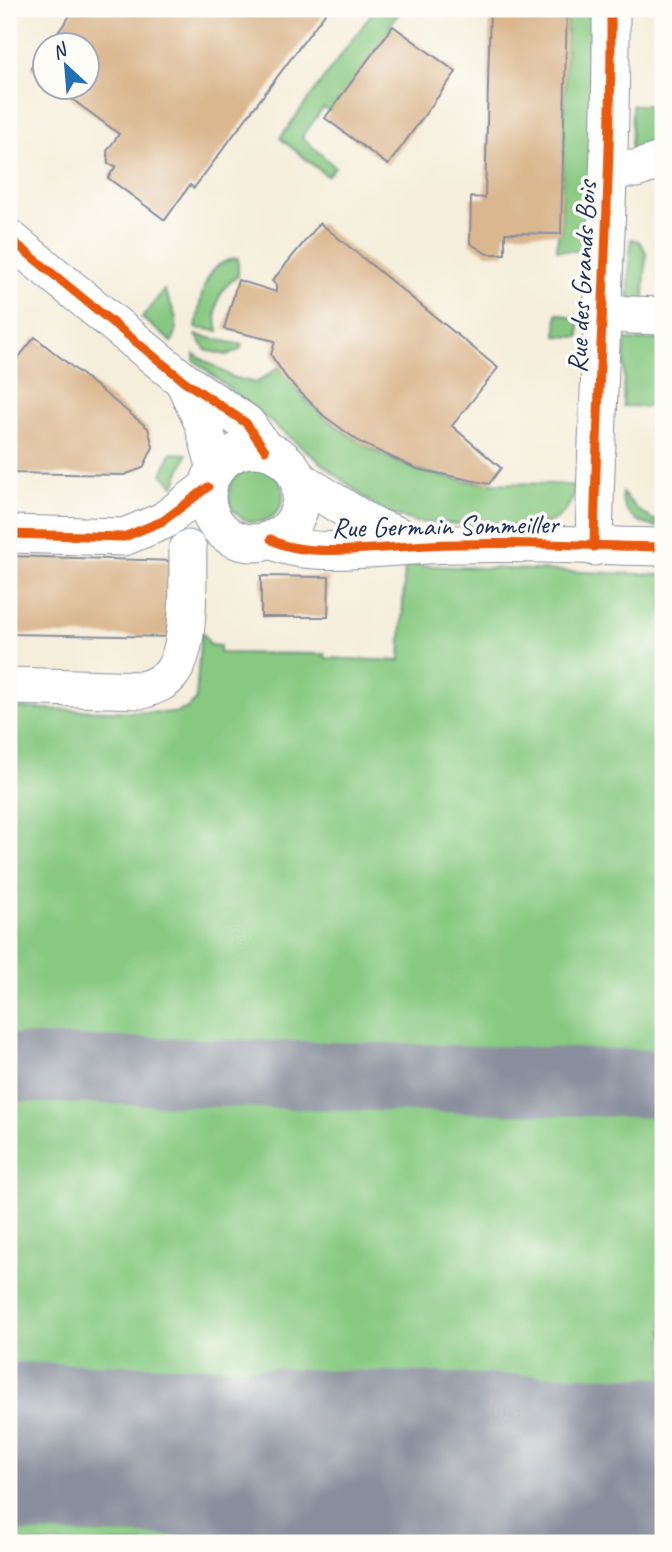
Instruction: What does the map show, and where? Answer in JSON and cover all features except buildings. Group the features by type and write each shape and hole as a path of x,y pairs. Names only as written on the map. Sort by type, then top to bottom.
{"street":[{"name":"Rue des Grands Bois","path":"594,547 609,169 624,45 611,9"},
{"path":"609,169 636,169 663,160"},
{"name":"Rue Germain Sommeiller","path":"9,238 184,381 246,423 265,450"},
{"path":"602,314 663,316"},
{"name":"Rue Germain Sommeiller","path":"184,381 204,424 212,478 208,505 214,521 234,538 254,543 271,539 286,530 297,515 301,497 298,479"},
{"name":"Rue Germain Sommeiller","path":"124,537 169,517 237,452 265,450 282,457 298,479 371,525 398,537 429,544"},
{"name":"Rue Germain Sommeiller","path":"9,534 124,537 193,565 208,548 234,538"},
{"name":"Rue Germain Sommeiller","path":"271,539 296,548 376,549 429,544 663,547"},
{"path":"9,686 143,690 159,684 172,673 184,638 193,565"}],"green space":[{"path":"375,9 402,9 390,25 390,30 330,112 323,108 302,137 335,167 327,176 280,138"},
{"path":"567,9 594,9 588,252 557,250 558,234 561,233"},
{"path":"632,105 663,105 663,148 631,155"},
{"path":"631,239 639,241 646,252 644,298 628,308"},
{"path":"238,258 238,276 225,287 218,300 218,331 196,328 202,294 210,274 226,261"},
{"path":"164,290 176,322 172,342 142,318"},
{"path":"557,313 579,320 579,337 556,336"},
{"path":"196,335 242,345 240,350 226,355 206,350"},
{"path":"625,340 663,340 662,407 623,406"},
{"path":"194,354 232,377 256,383 279,367 320,413 344,432 399,462 428,473 459,480 575,486 572,498 558,518 536,525 416,522 386,512 371,503 194,360"},
{"path":"171,453 187,454 174,486 162,474"},
{"path":"261,468 271,472 279,480 283,495 279,510 271,518 251,522 241,518 233,510 229,490 233,480 241,472"},
{"path":"622,493 638,510 655,521 663,512 663,527 648,525 635,519 626,508"},
{"path":"405,565 663,575 663,1055 9,1040 9,708 176,713 188,708 196,700 201,630 210,645 220,646 220,653 325,654 325,658 400,661"},
{"path":"9,1098 663,1116 663,1393 9,1375"},
{"path":"9,1525 663,1542 663,1543 9,1543"}],"taxiway":[{"path":"9,1068 663,1084"}],"runway":[{"path":"9,1447 663,1463"}],"cycle path":[{"path":"594,547 609,143 611,9"},
{"path":"9,238 184,381 246,423 265,450"},
{"path":"9,534 124,537 163,521 208,487"},
{"path":"271,539 303,549 324,550 487,543 663,547"}]}
